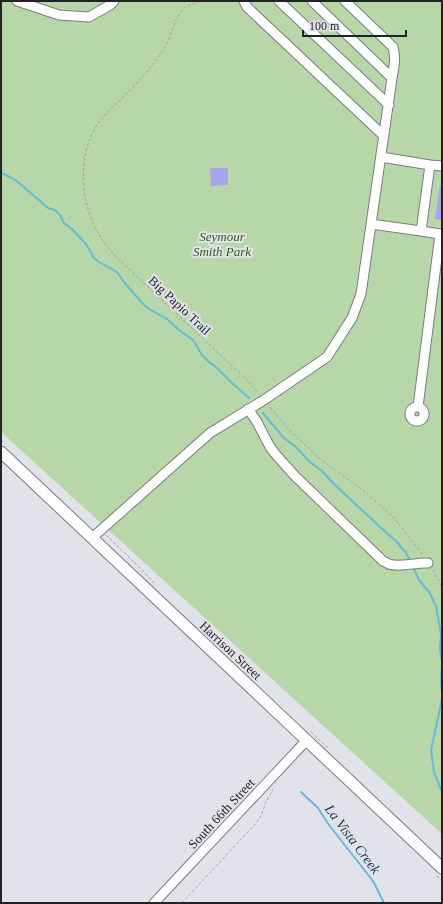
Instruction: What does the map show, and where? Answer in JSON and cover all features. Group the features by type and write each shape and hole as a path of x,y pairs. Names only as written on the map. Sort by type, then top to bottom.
{"main road":[{"name":"Harrison Street","path":"1,452 306,741 439,872"}],"street":[{"path":"17,1 59,15 89,17 114,1"},
{"path":"244,1 247,7 384,136"},
{"path":"279,1 389,105"},
{"path":"312,1 392,78"},
{"path":"92,538 210,433 264,400 326,356 352,318 361,294 395,63 395,54 393,47 345,1"},
{"path":"381,158 442,166"},
{"path":"421,231 430,165"},
{"path":"371,224 440,234 418,407"},
{"path":"248,409 257,422 270,447 277,456 295,476 384,561 390,564 413,564 420,562 428,564"},
{"name":"South 66th Street","path":"154,903 306,741"}],"path":[{"name":"Big Papio Trail","path":"200,1 186,7 177,16 169,40 162,52 140,80 106,114 98,124 91,137 86,152 84,182 85,197 95,227 103,241 114,255 248,381 291,432 321,460 364,491 393,517 416,546 442,587"},
{"path":"182,903 256,823 261,816 274,787"},
{"path":"439,872 442,881"}],"green space":[{"name":"Seymour Smith Park","path":"1,1 442,1 442,834 1,432"}],"building":[{"path":"210,168 228,168 228,185 211,186"},
{"path":"440,186 442,187 442,220 435,219"}],"waterway":[{"path":"1,173 18,182 48,208 55,210 60,215 64,223 86,244 94,258 117,272 143,304 149,309 167,319 193,340 202,355 249,398"},
{"path":"263,413 283,437 322,471 397,542 411,561"},
{"path":"413,567 419,580 429,592 436,606 441,634 440,648 442,662 442,692"},
{"path":"442,699 431,750 434,772 442,792"},
{"name":"La Vista Creek","path":"301,792 318,808 329,825 373,881 384,903"}]}
